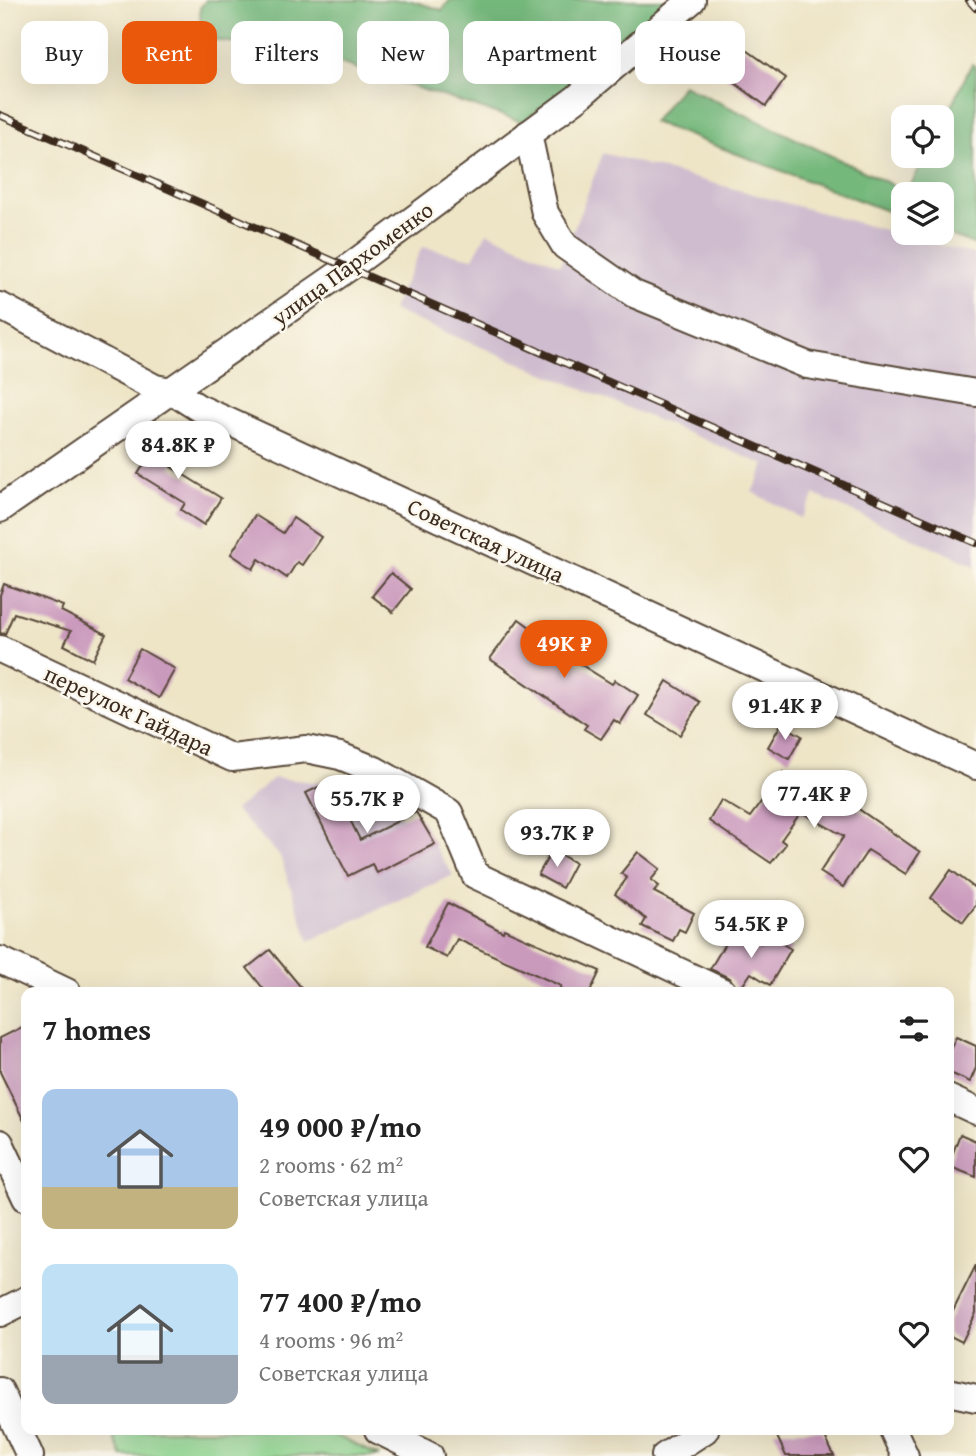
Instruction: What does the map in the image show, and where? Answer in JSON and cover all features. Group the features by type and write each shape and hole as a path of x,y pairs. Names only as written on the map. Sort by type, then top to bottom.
{"street":[{"name":"улица Пархоменко","path":"0,509 348,268 577,98 692,0"},
{"path":"528,134 545,213 565,246 634,294 807,365 976,393"},
{"name":"Советская улица","path":"0,306 155,388 172,391 222,418 976,766"},
{"name":"переулок Гайдара","path":"0,649 232,758 306,749 340,756 375,770 449,812 475,875 712,987"},
{"path":"0,960 57,987"},
{"path":"954,1101 976,1111"},
{"path":"0,1143 21,1187"},
{"path":"0,1313 21,1302"},
{"path":"0,1391 30,1456"},
{"path":"954,1393 976,1398"},
{"path":"388,1435 430,1456"},
{"path":"665,1456 697,1435"},
{"path":"895,1435 905,1456"}],"shaded area":[{"path":"603,153 891,232 891,245 939,245 976,255 976,566 815,495 801,518 752,492 765,465 392,310 422,247 473,258 487,232 560,265"},
{"path":"274,778 342,785 421,826 453,875 309,941 280,856 235,810"}],"green space":[{"path":"206,0 409,0 442,10 450,0 674,0 648,21 635,21 635,32 621,43 621,21 463,21 463,84 570,84 523,122 405,84 449,84 449,21 357,21 357,69 343,64 343,21 231,21 231,43 217,40 217,21 200,21 200,8"},
{"path":"972,64 976,67 976,245 954,237 954,182 912,182 920,168 954,168 954,105 952,105"},
{"path":"683,85 891,184 891,212 653,122"},
{"path":"112,1435 335,1435 379,1456 122,1456"}],"building":[{"path":"745,49 786,78 766,106 736,84 745,84"},
{"path":"162,435 183,448 171,467 221,498 204,525 181,510 185,503 138,474"},
{"path":"255,515 283,533 293,518 321,537 302,565 297,562 287,578 259,559 253,569 231,554"},
{"path":"391,573 411,589 393,612 372,596"},
{"path":"4,584 63,606 61,611 106,634 93,660 64,645 71,631 14,613 5,634 0,633 0,595"},
{"path":"519,619 545,638 543,641 612,684 615,680 638,695 620,724 614,720 601,739 584,729 587,725 490,659"},
{"path":"140,649 175,669 159,698 124,678"},
{"path":"667,681 700,702 680,735 647,715"},
{"path":"781,724 802,736 789,759 768,747"},
{"path":"783,772 839,812 847,801 920,852 906,874 868,850 843,887 820,872 844,836 801,812 781,840 786,844 771,863 709,821 721,800 750,817"},
{"path":"331,781 360,840 416,812 435,844 377,873 372,864 348,876 306,793"},
{"path":"552,850 575,863 562,888 538,875"},
{"path":"638,852 660,869 651,880 659,886 654,892 694,913 685,932 679,929 673,941 642,926 646,919 615,894 627,878 621,873"},
{"path":"951,870 976,889 976,905 963,922 931,898"},
{"path":"448,903 503,932 504,929 600,971 592,987 560,987 457,939 447,958 425,947"},
{"path":"766,934 791,949 770,985 751,973 741,987 735,987 730,978 710,969 730,935 744,943 749,936 761,943"},
{"path":"270,950 301,987 262,987 247,968"},
{"path":"21,1028 21,1115 0,1072 0,1038"},
{"path":"956,1037 976,1046 976,1068 970,1082 954,1075"},
{"path":"960,1134 976,1141 976,1177 954,1168 954,1150"},
{"path":"976,1265 976,1313 962,1342 954,1338 954,1309"},
{"path":"776,1435 824,1435 834,1456 786,1456"}],"railway":[{"path":"969,0 976,8"},
{"path":"0,115 976,543"}]}
